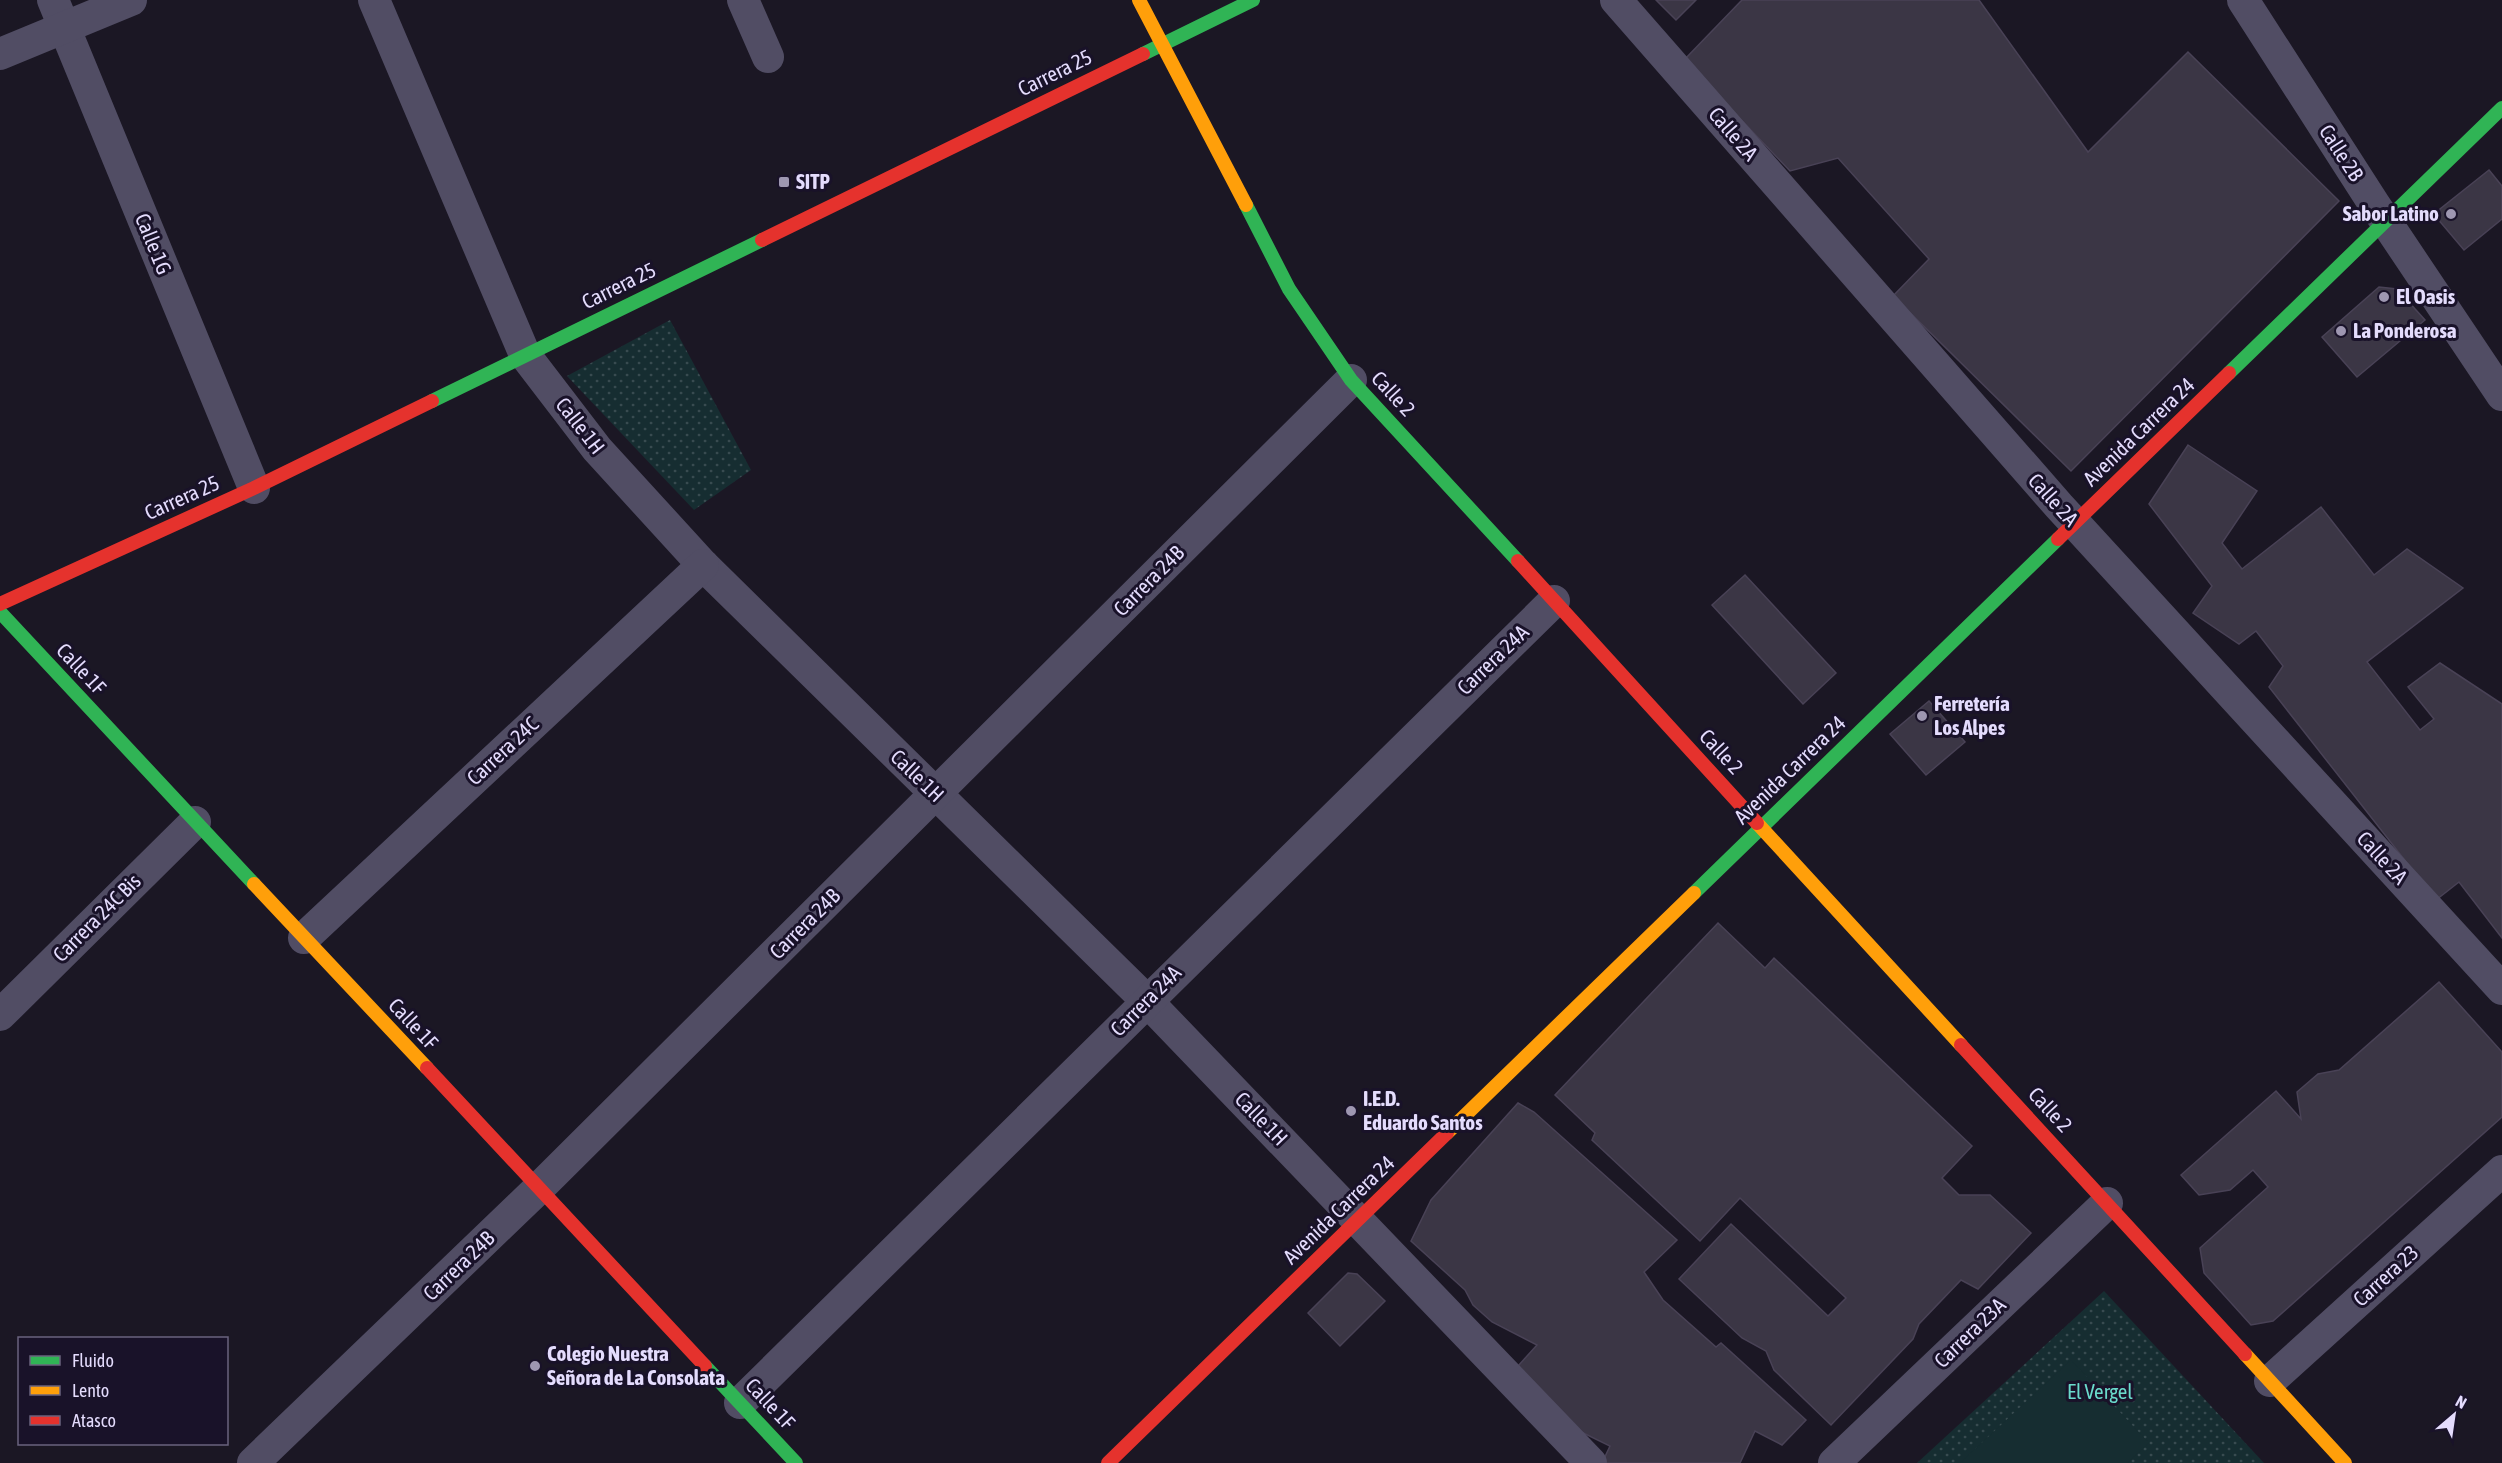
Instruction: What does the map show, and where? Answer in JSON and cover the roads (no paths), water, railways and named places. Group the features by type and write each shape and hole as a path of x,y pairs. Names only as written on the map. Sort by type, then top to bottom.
{"street":[{"path":"0,54 58,14 131,0"},
{"name":"Calle 1H","path":"374,0 525,356 597,449 703,565 1146,1000 1591,1463"},
{"path":"743,0 768,57"},
{"name":"Calle 2","path":"1139,0 1289,289 1318,335 1351,380 2345,1463"},
{"name":"Calle 2","path":"1153,0 1161,45"},
{"name":"Carrera 25","path":"0,604 254,488 1253,0"},
{"name":"Calle 2A","path":"1616,0 2074,524 2502,989"},
{"name":"Calle 2B","path":"2243,0 2386,222 2502,394"},
{"name":"Calle 1G","path":"58,14 254,488"},
{"name":"Avenida Carrera 24","path":"1108,1463 2502,108"},
{"name":"Carrera 24B","path":"253,1463 538,1189 1351,380"},
{"name":"Carrera 24C","path":"304,938 703,565"},
{"name":"Carrera 24A","path":"740,1403 1146,1000 1554,601"},
{"name":"Calle 1F","path":"0,612 796,1463"},
{"name":"Carrera 24C Bis","path":"0,1015 195,822"},
{"name":"Carrera 23","path":"2270,1381 2502,1171"},
{"name":"Carrera 23A","path":"1834,1463 2108,1203"}],"place":[{"name":"SITP","path":"784,182"},
{"name":"Sabor Latino","path":"2451,214"},
{"name":"El Oasis","path":"2384,297"},
{"name":"La Ponderosa","path":"2341,331"},
{"name":"Ferretería Los Alpes","path":"1922,716"},
{"name":"I.E.D. Eduardo Santos","path":"1351,1111"},
{"name":"Colegio Nuestra Señora de La Consolata","path":"535,1366"}],"park label":[{"name":"El Vergel","path":"2100,1392"}]}
